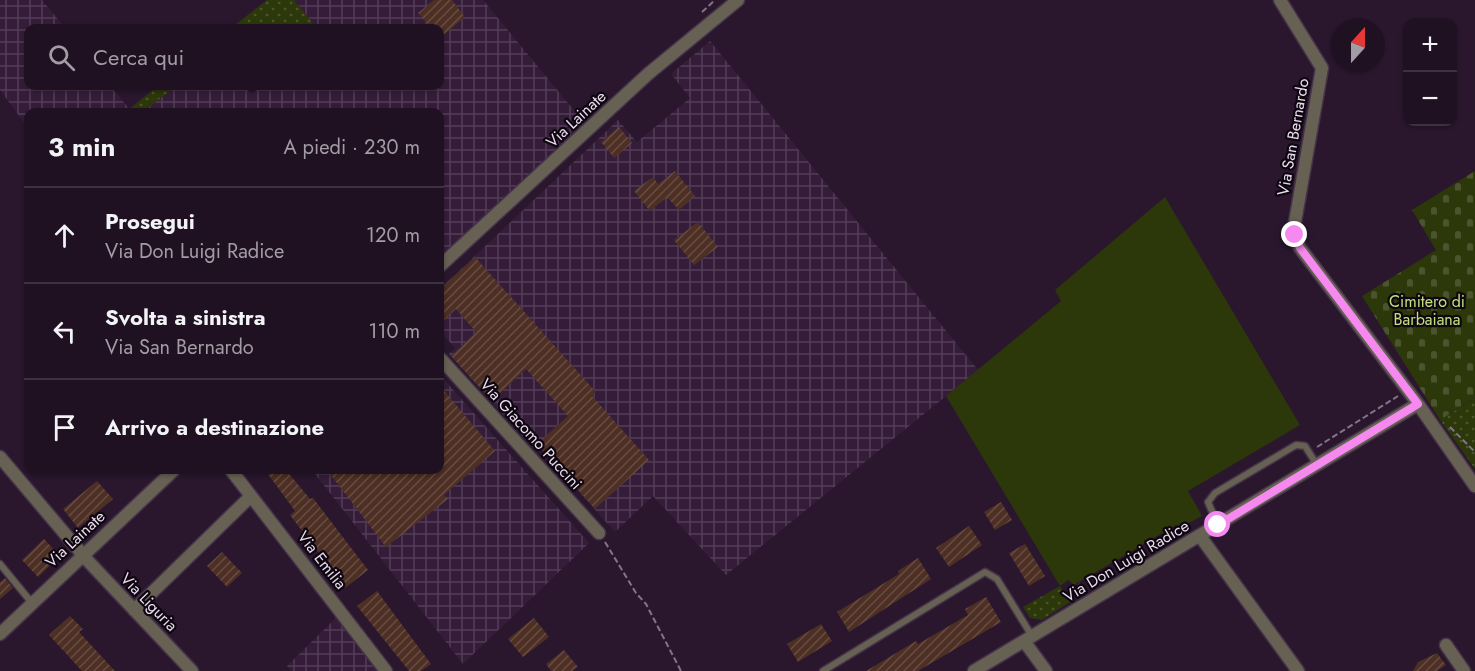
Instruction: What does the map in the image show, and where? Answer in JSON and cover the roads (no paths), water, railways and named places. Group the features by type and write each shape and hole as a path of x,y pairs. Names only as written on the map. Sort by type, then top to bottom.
{"street":[{"name":"Via Lainate","path":"444,262 648,74 738,0"},
{"name":"Via San Bernardo","path":"1280,0 1322,68 1295,222 1295,235 1300,248 1418,404 1475,486"},
{"name":"Via Giacomo Puccini","path":"444,362 599,533"},
{"name":"Via Don Luigi Radice","path":"974,671 1418,404"},
{"name":"Via Liguria","path":"0,457 82,555 192,671"},
{"name":"Via Lainate","path":"0,634 166,474"},
{"name":"Via Emilia","path":"234,474 386,671"},
{"path":"134,610 251,496"},
{"path":"1200,536 1298,671"},
{"path":"1028,638 1046,671"},
{"path":"1446,645 1464,671"}],"lane":[{"path":"1218,525 1208,502 1215,493 1296,445 1305,446 1318,465"},
{"path":"0,564 32,603"},
{"path":"823,671 985,572 998,579 1028,638"}],"park label":[{"name":"Cimitero di Barbaiana","path":"1427,310"}]}
